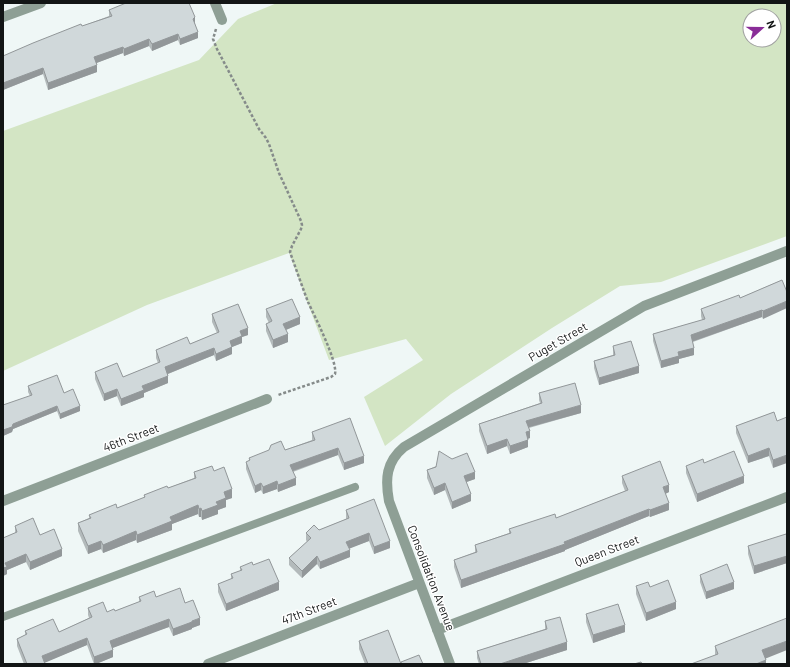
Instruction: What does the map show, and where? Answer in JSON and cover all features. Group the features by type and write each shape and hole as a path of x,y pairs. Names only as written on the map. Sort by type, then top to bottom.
{"street":[{"path":"3,17 41,3"},
{"path":"215,3 222,20"},
{"name":"Puget Street","path":"389,501 387,482 390,463 397,452 404,447 644,306 787,251"},
{"name":"46th Street","path":"3,501 267,399"},
{"name":"Queen Street","path":"437,630 787,497"},
{"name":"Consolidation Avenue","path":"389,501 450,664"},
{"name":"47th Street","path":"208,664 419,583"}],"lane":[{"path":"3,617 355,487"}],"path":[{"path":"222,20 216,29 213,39 266,138 279,174 300,217 302,226 290,252 308,302 326,341 336,368 335,374 331,377 267,399"}],"green space":[{"path":"277,3 787,3 787,236 661,282 620,286 552,328 451,394 385,446 364,397 423,360 406,339 329,360 289,253 147,305 3,371 3,131 199,60 238,19"}],"building":[{"path":"126,3 189,3 195,17 193,19 198,32 180,39 178,34 152,44 149,39 124,49 123,47 94,57 97,65 48,83 43,68 3,83 3,56 81,24 82,26 112,16 109,10"},
{"path":"782,280 787,292 787,301 763,311 762,310 691,335 694,348 678,352 679,356 661,361 653,334 705,319 701,309 739,295 740,298"},
{"path":"292,299 300,317 283,324 288,334 273,340 266,324 272,321 266,309"},
{"path":"238,304 248,328 240,331 242,336 230,341 232,347 216,354 214,348 165,367 168,376 142,386 144,390 121,399 117,389 104,394 95,372 117,363 123,377 160,362 156,350 187,337 190,344 219,332 212,314"},
{"path":"631,341 639,366 599,378 594,361 615,355 613,346"},
{"path":"57,375 64,393 73,389 80,406 60,414 57,406 13,424 12,427 3,430 3,405 32,395 28,386"},
{"path":"575,383 581,405 526,421 530,431 526,432 528,440 510,446 507,439 487,446 479,424 542,403 539,393"},
{"path":"774,412 777,421 787,417 787,455 773,460 769,448 748,456 736,426"},
{"path":"350,418 364,456 344,463 338,448 290,465 296,478 278,485 277,481 263,487 261,483 255,486 246,462 250,460 249,458 269,450 271,445 281,441 285,450 315,440 312,432"},
{"path":"439,451 452,459 467,453 475,472 464,476 471,494 452,502 445,483 434,488 427,470 436,467"},
{"path":"734,451 744,476 697,494 686,466 703,459 704,463"},
{"path":"660,461 669,485 663,487 669,503 650,510 649,509 564,542 565,544 461,580 454,560 477,552 475,545 511,533 509,529 555,514 556,518 628,490 622,476"},
{"path":"212,466 214,471 224,467 232,489 224,492 226,498 216,502 218,505 202,511 201,508 199,509 198,505 170,517 172,521 137,535 136,531 103,545 101,541 88,546 78,523 91,518 89,515 116,504 117,508 145,497 144,495 167,486 168,488 196,478 194,472"},
{"path":"374,499 390,541 374,547 369,533 346,542 350,550 320,562 317,556 302,571 289,558 311,538 306,533 314,525 319,530 349,518 346,510"},
{"path":"33,518 40,535 54,529 62,549 30,562 26,554 5,563 7,567 3,568 3,538 17,532 15,526"},
{"path":"786,534 787,556 754,566 748,546"},
{"path":"269,559 279,582 226,604 218,584 233,578 231,574 242,570 240,567 252,562 253,565"},
{"path":"727,564 734,582 706,592 700,575"},
{"path":"668,580 676,602 646,613 636,586 648,582 650,587"},
{"path":"180,588 185,603 193,600 200,618 173,629 169,619 110,641 113,650 94,657 87,638 42,656 45,664 27,664 17,639 27,634 25,631 53,619 59,632 92,617 88,608 103,602 107,612 114,609 115,611 141,601 139,597 154,591 156,597"},
{"path":"618,604 625,625 593,635 586,614"},
{"path":"560,617 567,642 500,664 481,664 477,651 547,629 545,621"},
{"path":"787,618 787,641 762,650 766,660 756,664 691,664 718,654 715,646"},
{"path":"388,630 401,664 368,664 359,641"},
{"path":"419,655 423,664 402,664 401,662"}]}
